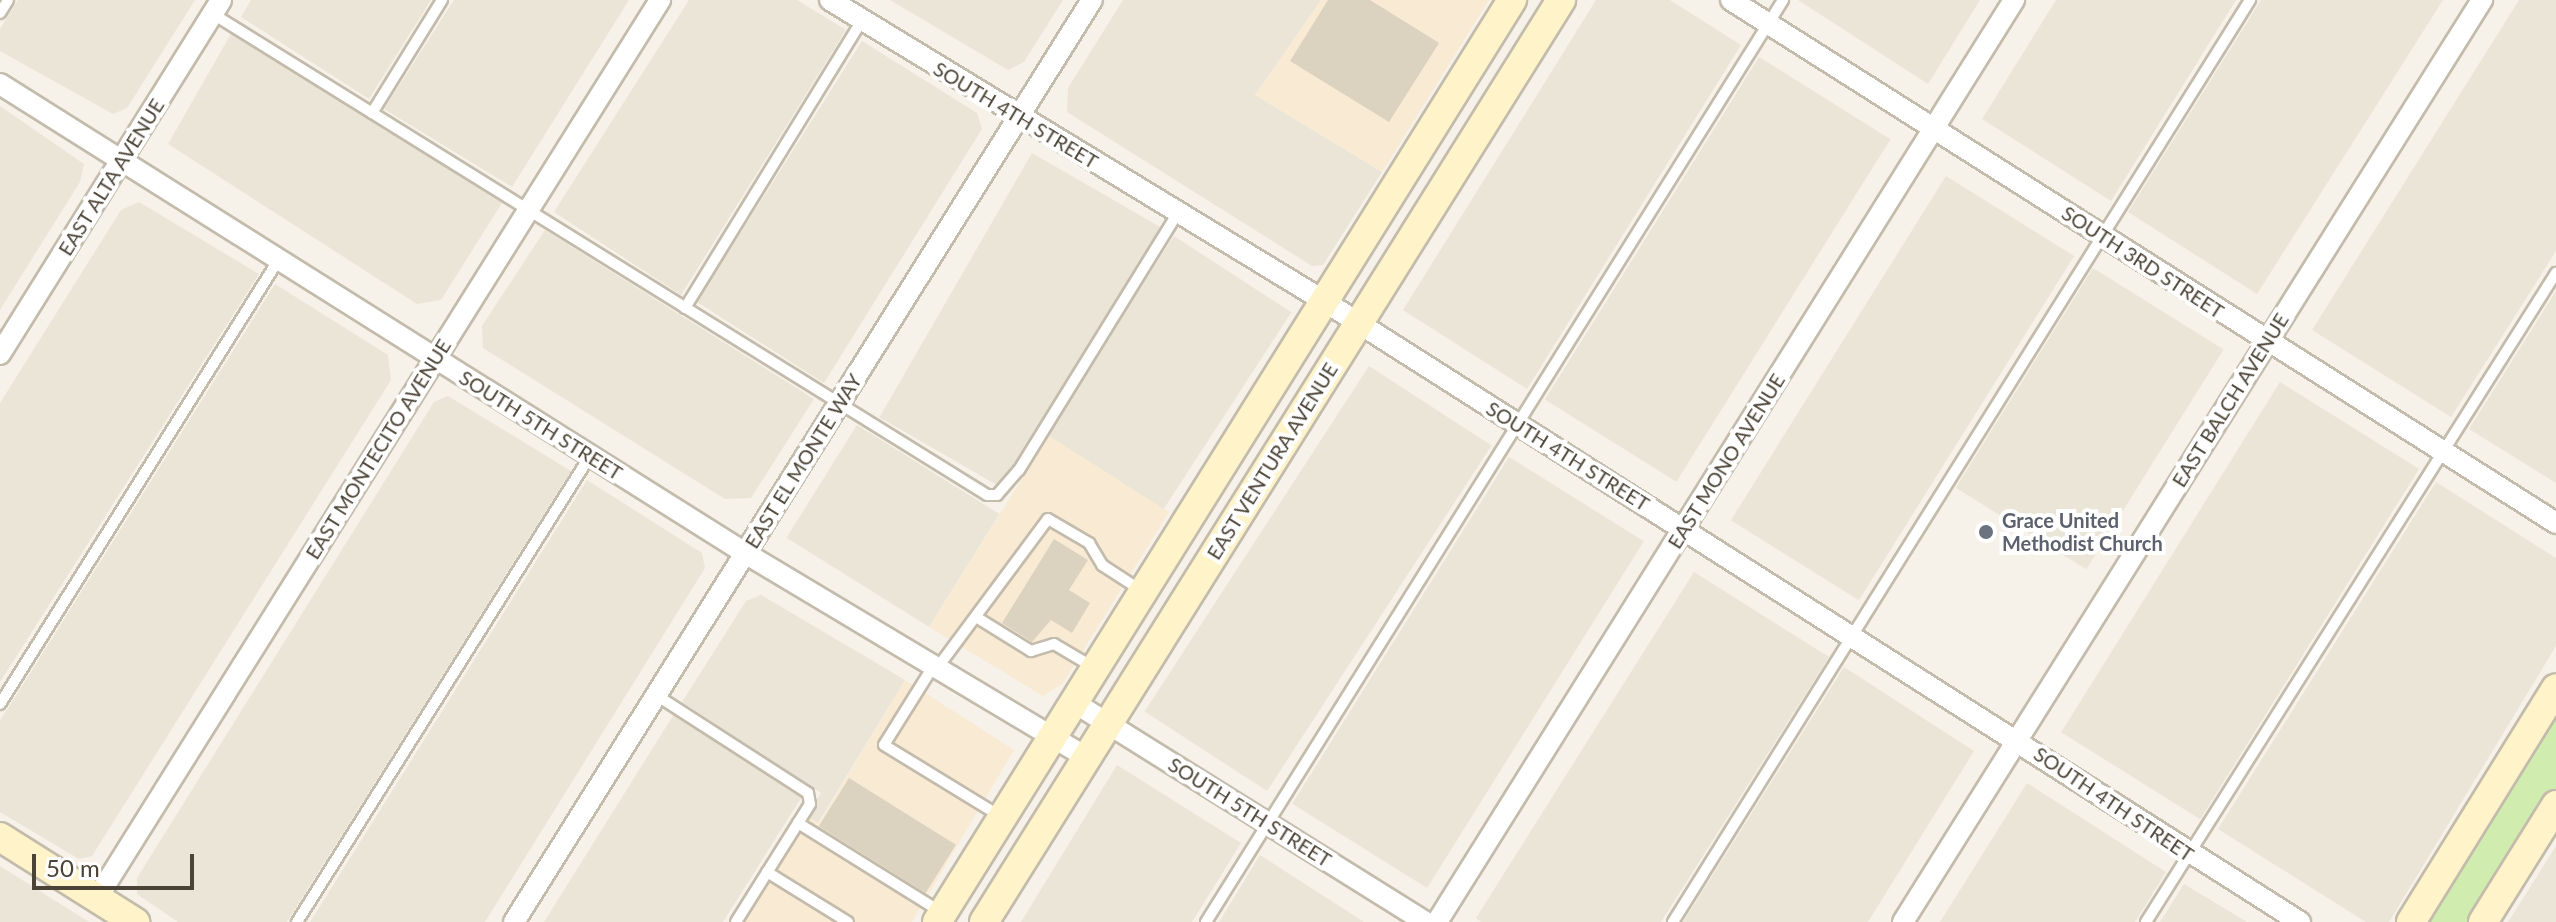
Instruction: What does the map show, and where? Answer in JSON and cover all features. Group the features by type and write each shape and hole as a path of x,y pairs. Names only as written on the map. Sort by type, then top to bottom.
{"main road":[{"name":"EAST VENTURA AVENUE","path":"940,918 1512,0"},
{"name":"EAST VENTURA AVENUE","path":"984,922 1561,0"},
{"path":"2411,922 2556,688"},
{"path":"2483,922 2556,805"},
{"path":"0,837 135,922"}],"street":[{"name":"EAST MONTECITO AVENUE","path":"97,898 660,0"},
{"name":"SOUTH 4TH STREET","path":"830,0 1324,301 2017,738 2191,856 2300,922"},
{"name":"EAST EL MONTE WAY","path":"514,922 1092,0"},
{"name":"SOUTH 3RD STREET","path":"1731,0 2556,523"},
{"name":"EAST MONO AVENUE","path":"1437,922 2014,0"},
{"name":"EAST BALCH AVENUE","path":"1903,922 2482,0"},
{"name":"EAST ALTA AVENUE","path":"0,354 217,7"},
{"name":"SOUTH 5TH STREET","path":"0,84 745,553 1087,758"},
{"name":"SOUTH 5TH STREET","path":"1075,703 1425,922"}],"lane":[{"path":"0,13 8,0"},
{"path":"372,113 442,0"},
{"path":"1206,922 1783,0"},
{"path":"1673,922 2250,0"},
{"path":"217,7 372,113 839,404 974,492 997,495 1178,213"},
{"path":"685,308 862,20"},
{"path":"0,704 279,259"},
{"path":"2146,922 2191,856 2556,273"},
{"path":"297,922 590,456"},
{"path":"1003,818 884,745 936,666 1048,519 1089,543 1102,565 1143,592"},
{"path":"976,617 1031,651 1054,644 1096,669"},
{"path":"656,695 808,793 798,823 736,922"},
{"path":"798,823 940,918"},
{"path":"767,872 848,922"}],"shaded area":[{"path":"18,0 195,0 127,108 113,114 0,51 0,29"},
{"path":"251,0 431,0 369,99 241,17"},
{"path":"454,0 629,0 512,187 384,109"},
{"path":"689,0 797,0 846,30 681,295 554,212"},
{"path":"890,0 1063,0 1024,62 1008,70"},
{"path":"1123,0 1321,0 1255,95 1382,172 1323,265 1312,266 1067,112 1068,88"},
{"path":"1321,0 1489,0 1382,172 1255,95"},
{"path":"1596,0 1670,0 1741,45 1527,389 1403,310"},
{"path":"1798,0 1980,0 1928,84"},
{"path":"2056,0 2236,0 2111,201 1982,119"},
{"path":"2261,0 2443,0 2257,294 2128,212"},
{"path":"2519,0 2556,0 2556,251 2451,417 2312,330"},
{"path":"232,32 502,203 441,300 417,304 168,144"},
{"path":"862,41 977,113 982,129 824,383 697,302"},
{"path":"1759,57 1890,139 1676,482 1545,400"},
{"path":"0,106 84,164 80,182 0,310"},
{"path":"1032,153 1161,228 1009,492 880,417"},
{"path":"1946,176 2074,256 1859,600 1731,520"},
{"path":"139,202 259,274 0,682 0,403 121,210"},
{"path":"545,230 814,399 751,498 725,499 483,348 482,326"},
{"path":"1174,236 1291,312 1163,510 1045,434"},
{"path":"2093,268 2224,350 2086,569 1956,488"},
{"path":"275,284 388,355 391,380 92,856 79,859 0,812 0,721"},
{"path":"2556,291 2556,483 2469,429"},
{"path":"1369,366 1491,446 1267,791 1145,712"},
{"path":"2280,382 2419,469 2200,819 2061,732"},
{"path":"448,396 571,471 287,922 178,922 137,894 137,878 434,402"},
{"path":"857,425 999,514 929,627 787,538"},
{"path":"1049,436 1169,512 1063,683 1043,696 929,627"},
{"path":"1509,457 1644,541 1427,888 1292,804"},
{"path":"587,480 702,553 705,568 485,922 310,922"},
{"path":"2436,482 2556,558 2556,646 2389,922 2366,922 2218,829"},
{"path":"1694,572 1829,657 1661,922 1481,922 1476,918"},
{"path":"761,595 905,680 818,823 807,816 821,793 682,702 746,601"},
{"path":"1844,667 1974,751 1868,922 1683,922"},
{"path":"905,680 1014,750 912,922 741,922 807,816 819,823"},
{"path":"674,714 803,795 723,922 544,922"},
{"path":"1117,765 1241,843 1192,922 1021,922"},
{"path":"2027,783 2166,872 2135,922 1940,922"},
{"path":"2556,846 2556,922 2508,922"},
{"path":"1260,855 1364,922 1219,922"},
{"path":"0,866 89,922 0,922"},
{"path":"2184,884 2247,922 2160,922"}],"green space":[{"path":"2556,707 2556,789 2473,922 2422,922"}],"building":[{"path":"1328,0 1370,0 1439,43 1389,122 1290,61"},
{"path":"1054,539 1088,560 1069,590 1090,603 1072,633 1051,620 1032,642 1002,623"},
{"path":"849,778 956,845 926,893 819,826"}],"place":[{"name":"Grace United Methodist Church","path":"1986,532"}]}
